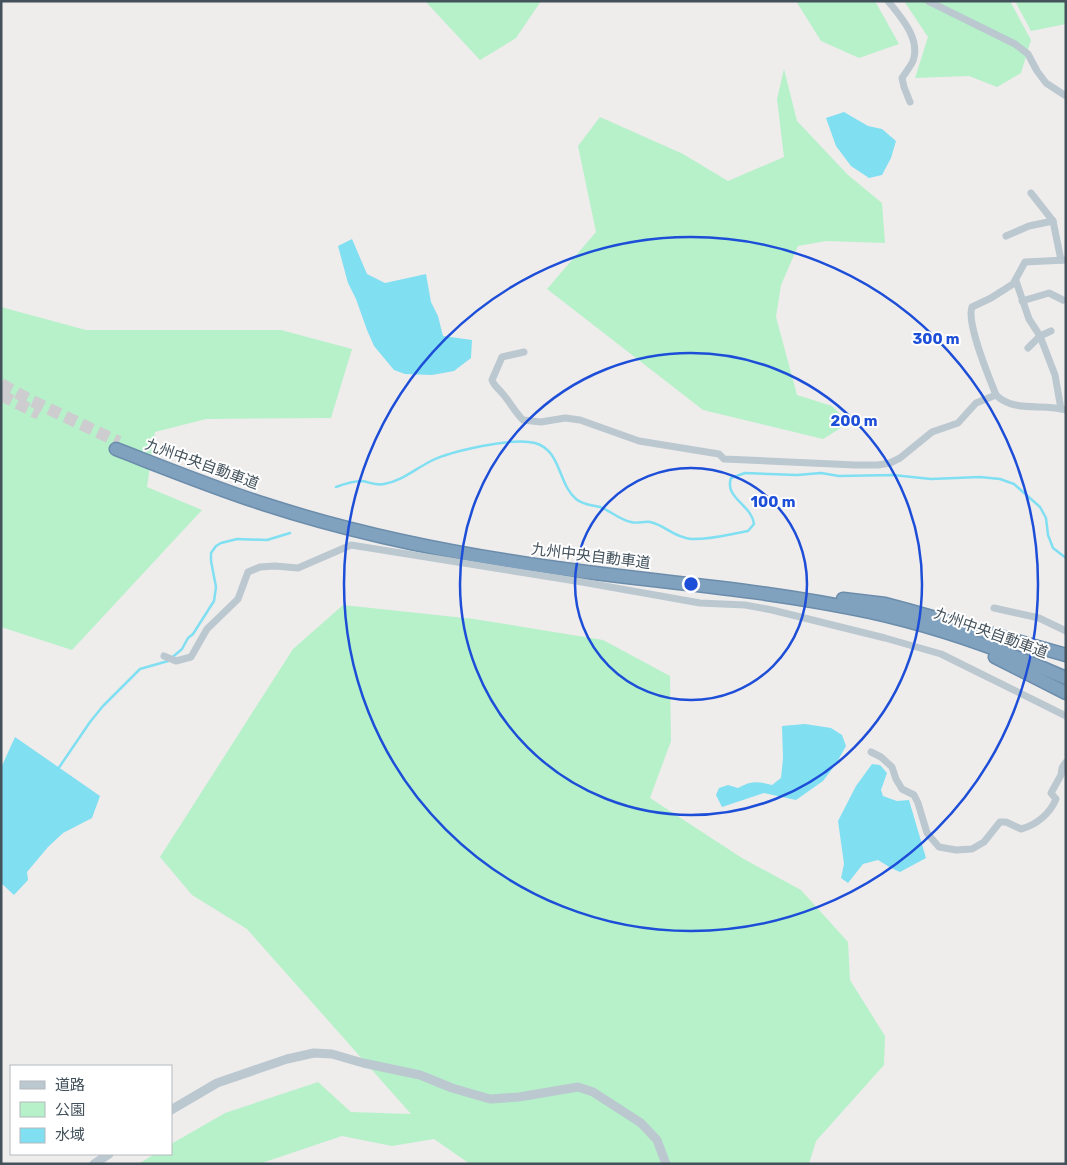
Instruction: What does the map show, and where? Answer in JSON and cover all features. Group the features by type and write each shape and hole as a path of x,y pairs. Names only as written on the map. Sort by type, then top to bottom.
{"highway":[{"name":"九州中央自動車道","path":"1066,670 1014,647 966,631 823,596 510,556 444,544 355,523 267,498 118,446 202,482 265,504 353,529 433,548 568,570 726,588 827,603 871,612 917,624 996,649 1066,678"},
{"path":"726,588 782,602 877,620 955,641 1009,663 1066,693"},
{"path":"823,596 893,606 1066,655"}],"street":[{"path":"888,1 914,41 915,51 912,62 902,78 910,102"},
{"path":"928,1 1015,44 1028,54 1046,83 1066,96"},
{"path":"1016,281 1029,319 1040,336 1055,375 1063,409 1013,405 996,395 979,349 970,316 972,307 991,298 1016,281 1025,262 1064,260 1053,221 1031,193"},
{"path":"1006,236 1029,226 1053,221"},
{"path":"1022,301 1049,293 1063,300"},
{"path":"1028,348 1040,336 1051,331"},
{"path":"524,352 502,357 492,380 513,410 523,420 541,422 565,418 580,420 640,441 719,454 724,460 878,466 900,458 932,432 958,422 976,403 996,395"},
{"path":"164,656 176,661 191,657 207,629 238,599 248,572 260,567 298,568 351,546 582,582 700,603 745,605 772,610 886,638 941,654 1066,716"},
{"path":"994,608 1039,618 1066,631"},
{"path":"871,752 881,757 892,767 896,779 902,788 914,795 927,833 939,847 956,850 972,849 984,842 1000,822 1006,822 1021,829 1031,827 1054,805 1056,799 1051,794 1066,762"},
{"path":"172,1109 217,1083 287,1059 314,1052 332,1054 363,1063 420,1074 452,1088 490,1099 519,1097 578,1087 593,1092 641,1123 657,1140 666,1164"},
{"path":"94,1164 108,1155"}],"green space":[{"path":"425,1 541,1 516,38 480,60"},
{"path":"796,1 875,1 899,44 859,58 821,41"},
{"path":"904,1 1010,1 1031,40 1021,73 997,87 969,76 915,78 928,37"},
{"path":"1015,1 1066,1 1066,24 1031,31"},
{"path":"784,69 797,121 848,175 882,203 885,243 826,241 798,246 781,285 776,317 797,395 832,406 849,423 823,439 703,410 547,289 596,232 578,146 600,117 683,154 728,181 784,157 777,99"},
{"path":"1,307 86,330 281,330 352,349 331,418 206,419 155,432 147,487 202,510 72,650 1,627"},
{"path":"343,605 474,619 603,640 670,676 671,741 650,798 742,858 801,890 848,942 850,980 885,1036 884,1065 816,1141 809,1164 470,1164 434,1139 392,1146 342,1136 259,1164 138,1164 153,1155 172,1155 172,1143 225,1113 318,1082 351,1112 411,1114 247,929 192,895 160,857 293,649"}],"water":[{"path":"844,112 868,126 882,129 896,141 891,158 882,175 869,178 851,166 836,146 826,118"},
{"path":"352,239 367,274 385,283 426,274 431,302 438,316 443,336 472,340 471,358 454,371 432,375 405,374 394,370 374,346 348,283 338,246"},
{"path":"805,724 831,728 842,735 846,746 836,764 823,781 796,800 764,793 722,807 716,795 719,788 728,785 738,788 755,782 772,785 781,778 783,758 782,726"},
{"path":"15,737 100,796 92,818 63,833 48,847 27,872 28,880 14,895 1,883 1,768"},
{"path":"872,764 880,765 887,773 881,790 883,796 897,801 909,800 926,858 900,872 878,860 863,864 848,883 841,878 844,864 838,821 856,786"}],"waterway":[{"path":"336,487 359,481 379,485 391,482 403,478 440,457 467,449 498,443 535,443 550,453 570,493 579,501 600,507 627,521 636,523 650,522 679,536 698,539 748,531 754,524 749,512 731,491 731,478 745,473 797,475 821,473 839,476 893,475 931,479 980,477 1000,479 1014,484 1040,507 1046,518 1048,535 1053,548 1066,558"},
{"path":"58,769 103,706 140,669 168,661 182,649 188,638 193,634 214,601 216,587 211,553 216,546 237,539 267,540 290,533"}],"tunnel":[{"path":"1,384 30,400 119,442"},
{"path":"1,395 39,414"}]}
